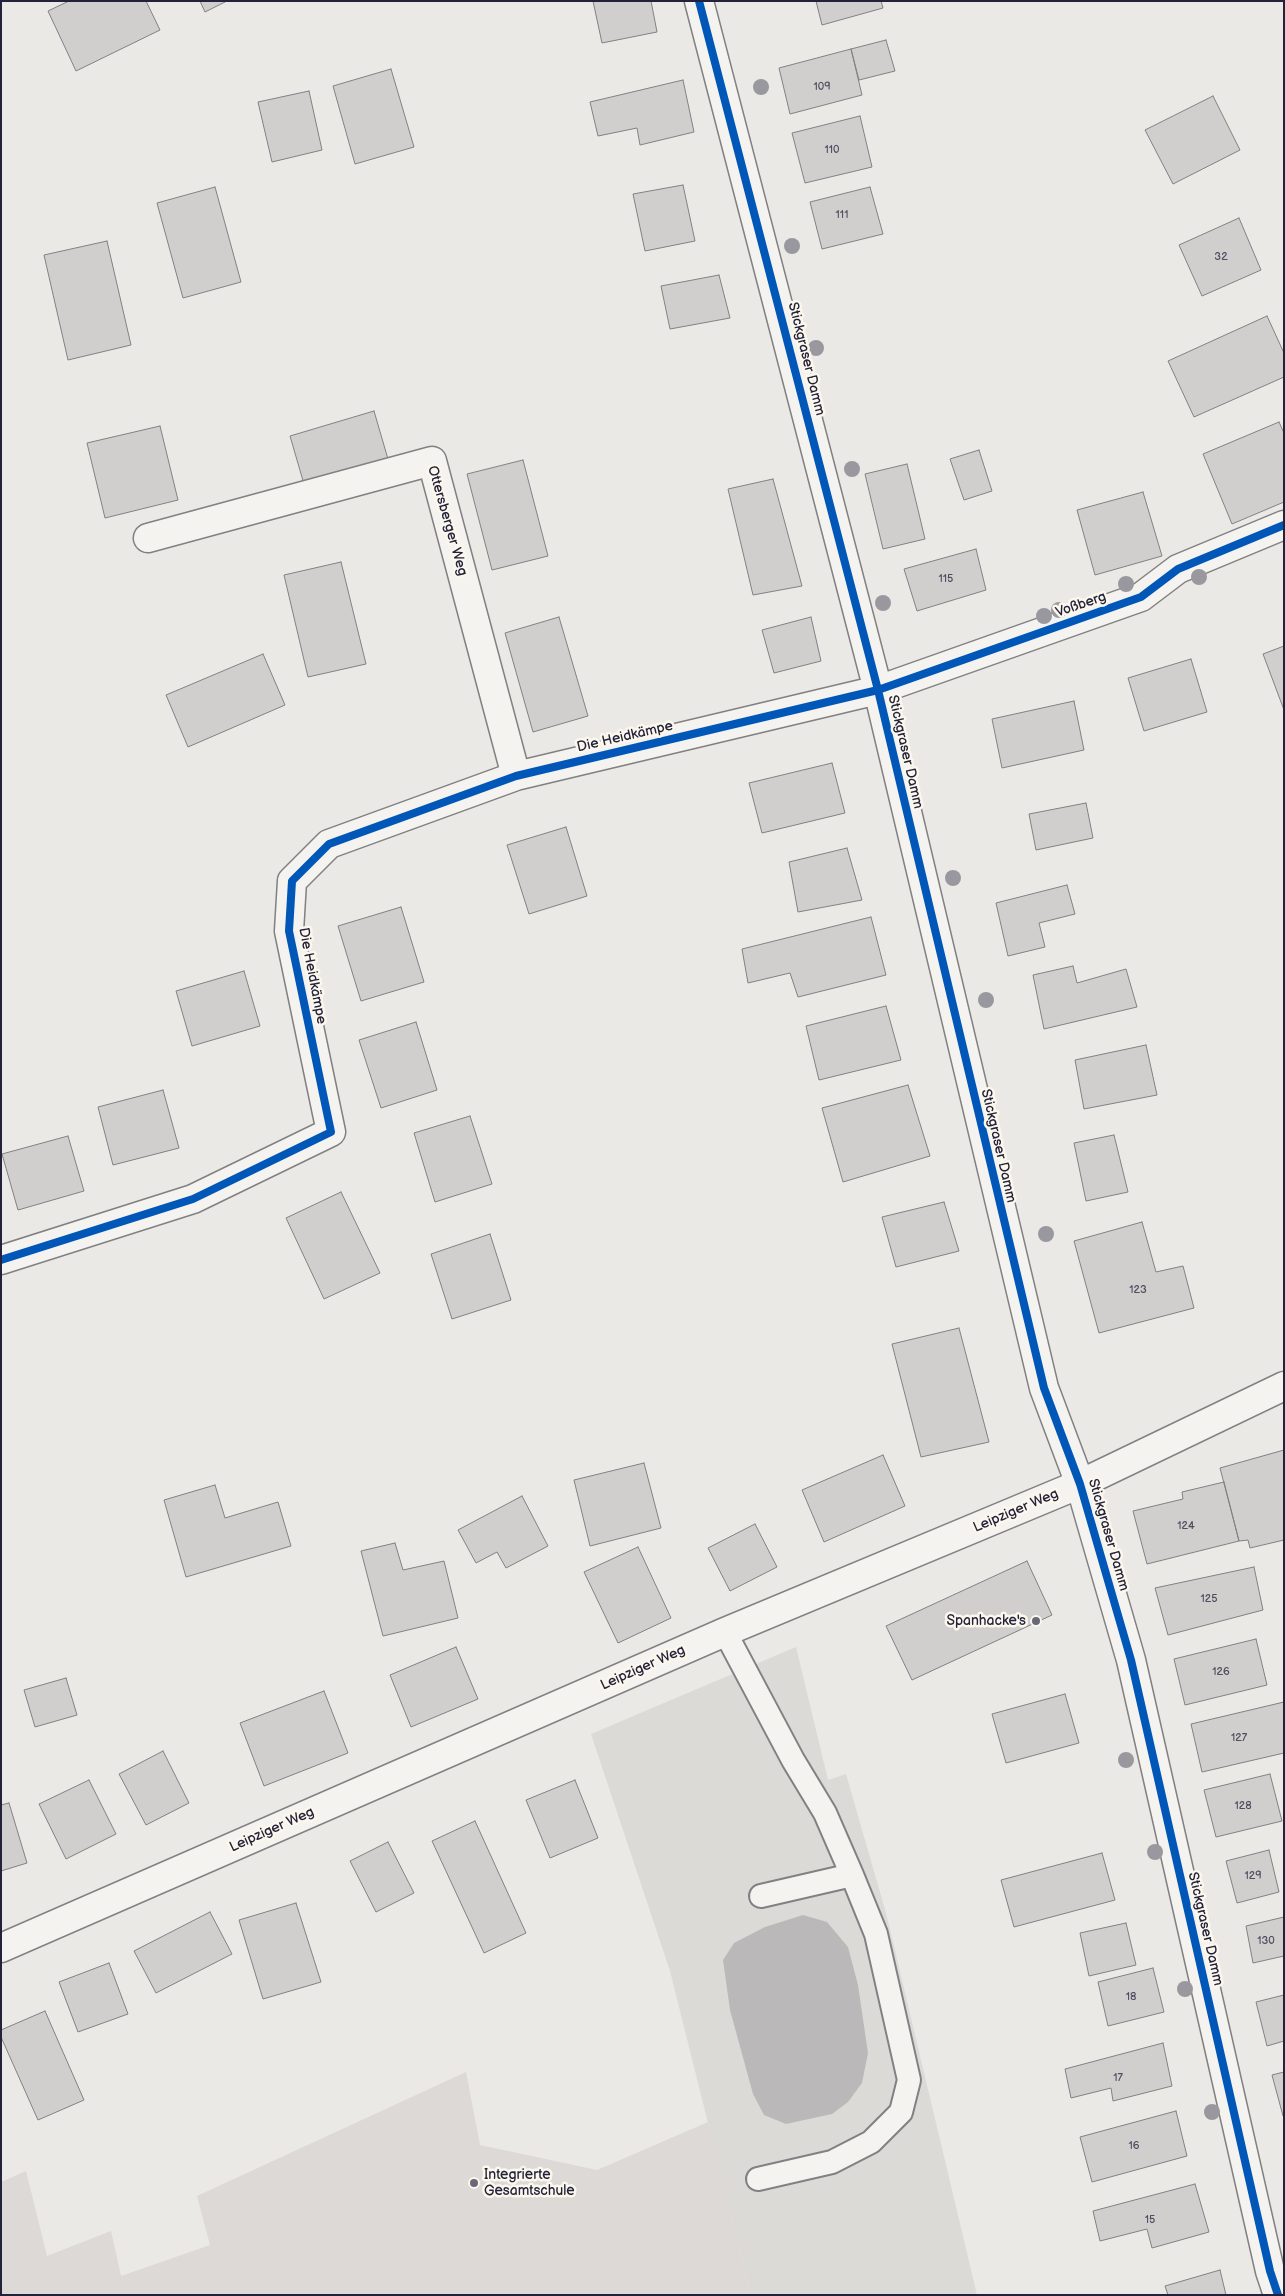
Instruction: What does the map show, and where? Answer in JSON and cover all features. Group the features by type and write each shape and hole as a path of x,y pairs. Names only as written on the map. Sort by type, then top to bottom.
{"street":[{"name":"Stickgraser Damm","path":"699,1 878,690 1044,1388 1080,1484 1130,1660 1270,2271 1278,2295"},
{"name":"Ottersberger Weg","path":"148,538 432,461 516,776"},
{"name":"Voßberg","path":"878,690 1141,597 1178,569 1284,524"},
{"name":"Die Heidkämpe","path":"1,1260 193,1199 331,1132 289,931 292,881 329,844 516,776 878,690"},
{"name":"Leipziger Weg","path":"1,1948 725,1632 1080,1484 1284,1386"}],"lane":[{"path":"725,1632 793,1760 825,1813 852,1875 876,1934 909,2080 901,2112 871,2142 832,2162 758,2179"},
{"path":"761,1896 852,1875"}],"shaded area":[{"path":"796,1647 828,1780 846,1774 886,1913 977,2295 751,2295 670,1971 591,1734"},
{"path":"803,1915 827,1922 848,1947 858,1985 868,2053 862,2083 848,2102 832,2114 786,2124 764,2115 753,2094 730,2010 723,1960 734,1943 765,1927"},
{"name":"Integrierte Gesamtschule","path":"466,2072 480,2145 597,2170 708,2122 751,2295 1,2295 1,2182 26,2171 47,2256 111,2231 121,2276 210,2245 197,2196"}],"building":[{"path":"69,1 146,1 160,30 76,71 48,11"},
{"path":"200,1 227,1 205,12"},
{"path":"593,1 651,1 657,32 602,43"},
{"path":"816,1 881,1 883,8 822,25"},
{"path":"886,40 895,71 859,80 851,49"},
{"path":"851,49 862,95 790,114 779,68"},
{"path":"391,69 414,147 355,164 333,86"},
{"path":"683,80 694,132 640,145 637,128 598,136 590,102"},
{"path":"309,91 322,150 272,162 258,102"},
{"path":"1213,96 1240,150 1173,184 1145,130"},
{"path":"860,116 872,167 805,183 792,133"},
{"path":"683,185 695,241 645,251 633,194"},
{"path":"215,187 241,282 183,298 157,203"},
{"path":"870,187 883,234 822,249 810,202"},
{"path":"1239,218 1261,270 1202,296 1179,245"},
{"path":"107,241 131,345 68,360 44,255"},
{"path":"719,275 730,318 670,329 661,286"},
{"path":"1267,316 1284,353 1284,377 1194,417 1168,361"},
{"path":"374,411 390,466 306,491 290,436"},
{"path":"1279,422 1284,433 1284,502 1232,524 1203,454"},
{"path":"160,426 178,500 105,518 87,443"},
{"path":"979,450 992,491 964,500 950,459"},
{"path":"523,460 548,556 492,570 467,474"},
{"path":"907,464 925,539 883,549 865,474"},
{"path":"773,479 802,586 753,595 728,489"},
{"path":"1143,492 1162,556 1095,575 1077,510"},
{"path":"976,549 986,590 917,611 904,569"},
{"path":"341,562 366,664 308,677 284,575"},
{"path":"559,617 588,716 533,732 505,633"},
{"path":"811,617 821,661 774,673 762,630"},
{"path":"1284,646 1284,710 1263,654"},
{"path":"263,654 285,705 188,747 166,695"},
{"path":"1191,659 1207,712 1144,731 1128,678"},
{"path":"1074,701 1084,750 1002,768 992,719"},
{"path":"832,763 845,813 762,833 749,783"},
{"path":"1086,803 1093,838 1036,850 1029,814"},
{"path":"566,827 587,896 529,914 507,845"},
{"path":"847,848 862,900 798,912 789,862"},
{"path":"1067,885 1075,914 1039,923 1045,947 1008,956 996,903"},
{"path":"401,907 424,982 361,1001 338,926"},
{"path":"871,917 886,975 798,997 790,973 748,983 742,949"},
{"path":"1073,966 1077,983 1126,969 1137,1007 1044,1029 1033,975"},
{"path":"244,971 260,1026 192,1046 176,991"},
{"path":"886,1006 901,1060 819,1080 806,1026"},
{"path":"416,1022 437,1090 381,1108 359,1040"},
{"path":"1146,1045 1157,1095 1084,1109 1075,1060"},
{"path":"908,1085 930,1156 843,1182 822,1108"},
{"path":"163,1090 179,1148 113,1165 98,1107"},
{"path":"470,1116 492,1184 435,1202 414,1133"},
{"path":"1114,1135 1128,1192 1086,1201 1074,1143"},
{"path":"68,1136 84,1191 18,1210 2,1154"},
{"path":"341,1192 380,1273 324,1299 286,1218"},
{"path":"944,1202 959,1251 896,1267 882,1217"},
{"path":"1142,1222 1156,1272 1183,1266 1194,1308 1099,1333 1074,1241"},
{"path":"490,1234 511,1300 452,1319 431,1254"},
{"path":"959,1328 989,1442 921,1457 892,1344"},
{"path":"1284,1450 1284,1540 1250,1548 1248,1540 1239,1541 1220,1468"},
{"path":"883,1455 905,1506 824,1542 802,1490"},
{"path":"644,1463 661,1528 590,1546 574,1480"},
{"path":"1224,1482 1239,1541 1147,1564 1133,1511 1183,1499 1182,1492"},
{"path":"215,1485 225,1518 278,1502 291,1546 186,1577 164,1500"},
{"path":"522,1496 548,1546 506,1568 497,1552 476,1563 458,1530"},
{"path":"755,1524 777,1567 730,1591 708,1548"},
{"path":"395,1543 403,1570 444,1561 458,1618 383,1636 361,1551"},
{"path":"638,1547 671,1618 618,1643 584,1572"},
{"path":"1027,1561 1052,1615 912,1680 886,1626"},
{"path":"1254,1567 1263,1610 1168,1635 1155,1588"},
{"path":"1256,1639 1267,1685 1185,1705 1174,1659"},
{"path":"456,1647 478,1699 411,1727 390,1675"},
{"path":"66,1678 77,1715 35,1727 24,1690"},
{"path":"324,1691 348,1753 264,1786 240,1723"},
{"path":"1065,1694 1079,1743 1006,1763 992,1714"},
{"path":"1284,1702 1284,1753 1202,1772 1191,1724"},
{"path":"163,1751 189,1803 146,1825 119,1774"},
{"path":"1270,1774 1282,1821 1216,1837 1204,1790"},
{"path":"89,1780 116,1834 66,1859 39,1804"},
{"path":"575,1780 598,1838 550,1858 526,1800"},
{"path":"9,1803 27,1863 1,1871 1,1805"},
{"path":"475,1821 526,1933 484,1953 432,1841"},
{"path":"388,1842 414,1893 376,1912 350,1861"},
{"path":"1269,1850 1279,1892 1237,1903 1226,1861"},
{"path":"1102,1853 1115,1900 1014,1927 1001,1880"},
{"path":"296,1903 321,1982 263,1999 239,1920"},
{"path":"210,1912 232,1954 156,1993 134,1951"},
{"path":"1284,1917 1284,1956 1253,1963 1246,1926"},
{"path":"1126,1923 1136,1965 1089,1976 1080,1933"},
{"path":"109,1963 128,2014 78,2032 59,1982"},
{"path":"1153,1968 1164,2012 1108,2026 1098,1982"},
{"path":"1284,1995 1284,2041 1267,2046 1256,2002"},
{"path":"45,2011 84,2100 38,2120 1,2037 1,2030"},
{"path":"1163,2043 1172,2086 1113,2101 1111,2088 1071,2098 1065,2069"},
{"path":"1284,2072 1284,2116 1283,2116 1272,2075"},
{"path":"1176,2111 1187,2156 1092,2182 1080,2137"},
{"path":"1195,2184 1209,2232 1152,2248 1147,2229 1100,2241 1093,2211"},
{"path":"1220,2270 1226,2295 1168,2295 1165,2286"}],"cycle path":[{"path":"699,1 878,690 1044,1388 1080,1484 1131,1660 1270,2271 1278,2295"},
{"path":"1,1260 193,1199 331,1132 289,931 292,881 329,844 516,776 878,690 1141,597 1178,569 1284,525"}],"place":[{"name":"Spanhacke's","path":"1036,1621"},
{"name":"Integrierte Gesamtschule","path":"474,2183"}]}
